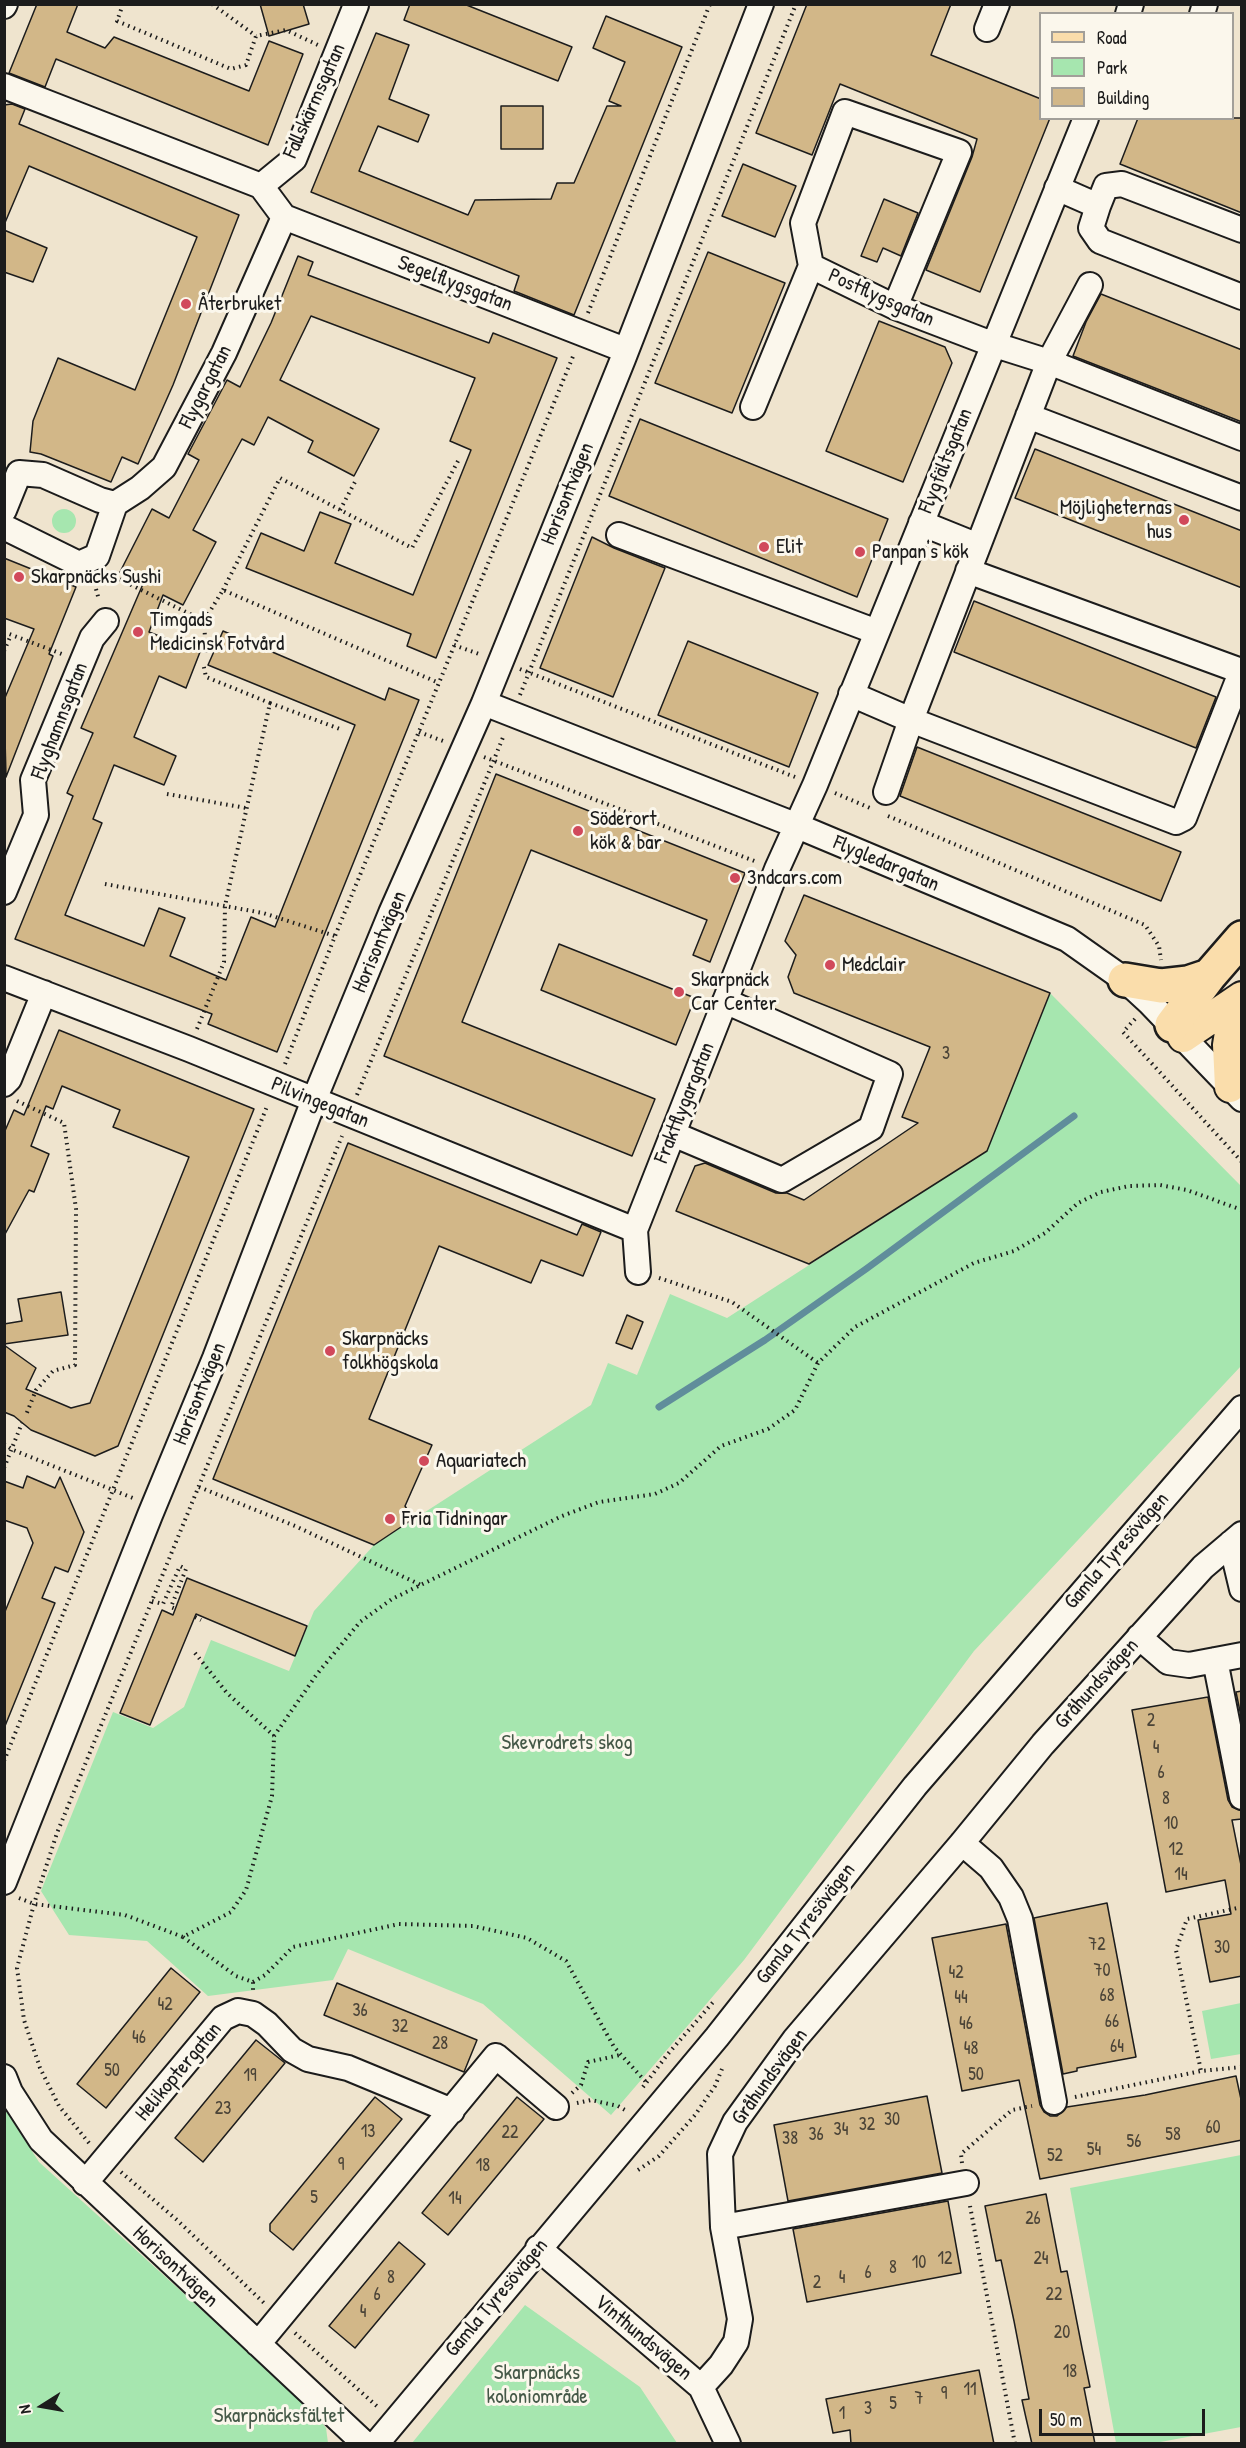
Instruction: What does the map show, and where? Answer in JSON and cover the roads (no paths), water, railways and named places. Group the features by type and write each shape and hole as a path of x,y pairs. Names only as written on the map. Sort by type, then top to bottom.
{"highway":[{"path":"1125,980 1167,1013 1188,983 1209,976 1242,938"}],"main road":[{"path":"1167,1013 1242,997"},
{"path":"1236,1093 1228,1045 1232,1020 1242,1006"}],"street":[{"name":"Horisontvägen","path":"8,1877 153,1508 215,1358 314,1100 391,913 465,749 501,662 761,4"},
{"path":"987,29 997,4"},
{"name":"Fallskärmsgatan","path":"261,186 294,159 356,5"},
{"path":"4,86 261,186 284,217"},
{"path":"811,266 804,223 845,112 959,152 895,307"},
{"name":"Flygfältsgatan","path":"777,869 877,632 1085,120"},
{"path":"1242,230 1122,184 1106,186 1091,228 1100,241 1242,297"},
{"path":"1057,188 1098,206"},
{"name":"Segelflygsgatan","path":"284,217 625,350"},
{"name":"Flygargatan","path":"116,504 140,489 164,467 224,353 284,217"},
{"name":"Postflygsgatan","path":"753,407 811,266 895,307 992,345 1049,362 1242,438"},
{"path":"886,792 911,720 1049,362 1090,285"},
{"path":"1028,416 1242,498"},
{"path":"4,510 19,472 43,476 100,500 116,504 97,556 80,564 4,527"},
{"path":"921,523 978,546"},
{"path":"619,535 877,632"},
{"path":"851,694 911,720 1176,822 1184,818 1241,671 968,571"},
{"name":"Flyghamnsgatan","path":"4,892 36,815 33,780 92,638 106,621"},
{"name":"Flygledargatan","path":"484,703 795,825 1067,939 1125,980"},
{"name":"Fraktflygargatan","path":"638,1272 635,1230 777,869"},
{"name":"Pilvingegatan","path":"4,978 189,1049 635,1230"},
{"path":"7,1082 12,1050 44,993"},
{"path":"673,1134 782,1180 871,1128 890,1074 725,1001"},
{"path":"1167,1013 1236,1093"},
{"name":"Gamla Tyresövägen","path":"376,2444 717,2037 915,1786 1242,1408"},
{"path":"1236,1539 1242,1589"},
{"name":"Gråhundsvägen","path":"701,2387 721,2365 736,2342 740,2319 723,2227 720,2154 735,2122 795,2039 1043,1744 1203,1567 1236,1539"},
{"path":"1139,1637 1168,1662 1190,1665 1242,1655"},
{"path":"1215,1660 1242,1797"},
{"path":"962,1843 991,1868 1011,1897 1020,1919 1054,2102"},
{"name":"Helikoptergatan","path":"85,2183 223,2018 238,2011 253,2014 267,2024 292,2050 308,2059 348,2068 452,2111"},
{"path":"258,2344 496,2056 556,2108"},
{"name":"Horisontvägen","path":"4,2077 10,2092 41,2140 365,2444"},
{"path":"723,2227 966,2183"},
{"name":"Vinthundsvägen","path":"538,2248 701,2387 728,2444"}],"waterway":[{"path":"659,1407 765,1340 1074,1116"}],"place":[{"name":"Återbruket","path":"186,304"},
{"name":"Möjligheternas hus","path":"1184,520"},
{"name":"Elit","path":"764,547"},
{"name":"Panpan's kök","path":"860,552"},
{"name":"Skarpnäcks Sushi","path":"19,577"},
{"name":"Timgads Medicinsk Fotvård","path":"138,632"},
{"name":"Söderort kök & bar","path":"578,831"},
{"name":"3ndcars.com","path":"735,878"},
{"name":"Medclair","path":"830,965"},
{"name":"Skarpnäck Car Center","path":"679,992"},
{"name":"Skarpnäcks folkhögskola","path":"330,1351"},
{"name":"Aquariatech","path":"424,1461"},
{"name":"Fria Tidningar","path":"390,1519"}],"park label":[{"name":"Skevrodrets skog","path":"567,1743"},
{"name":"Skarpnäcks koloniområde","path":"537,2385"},
{"name":"Skarpnäcksfältet","path":"279,2416"}]}
